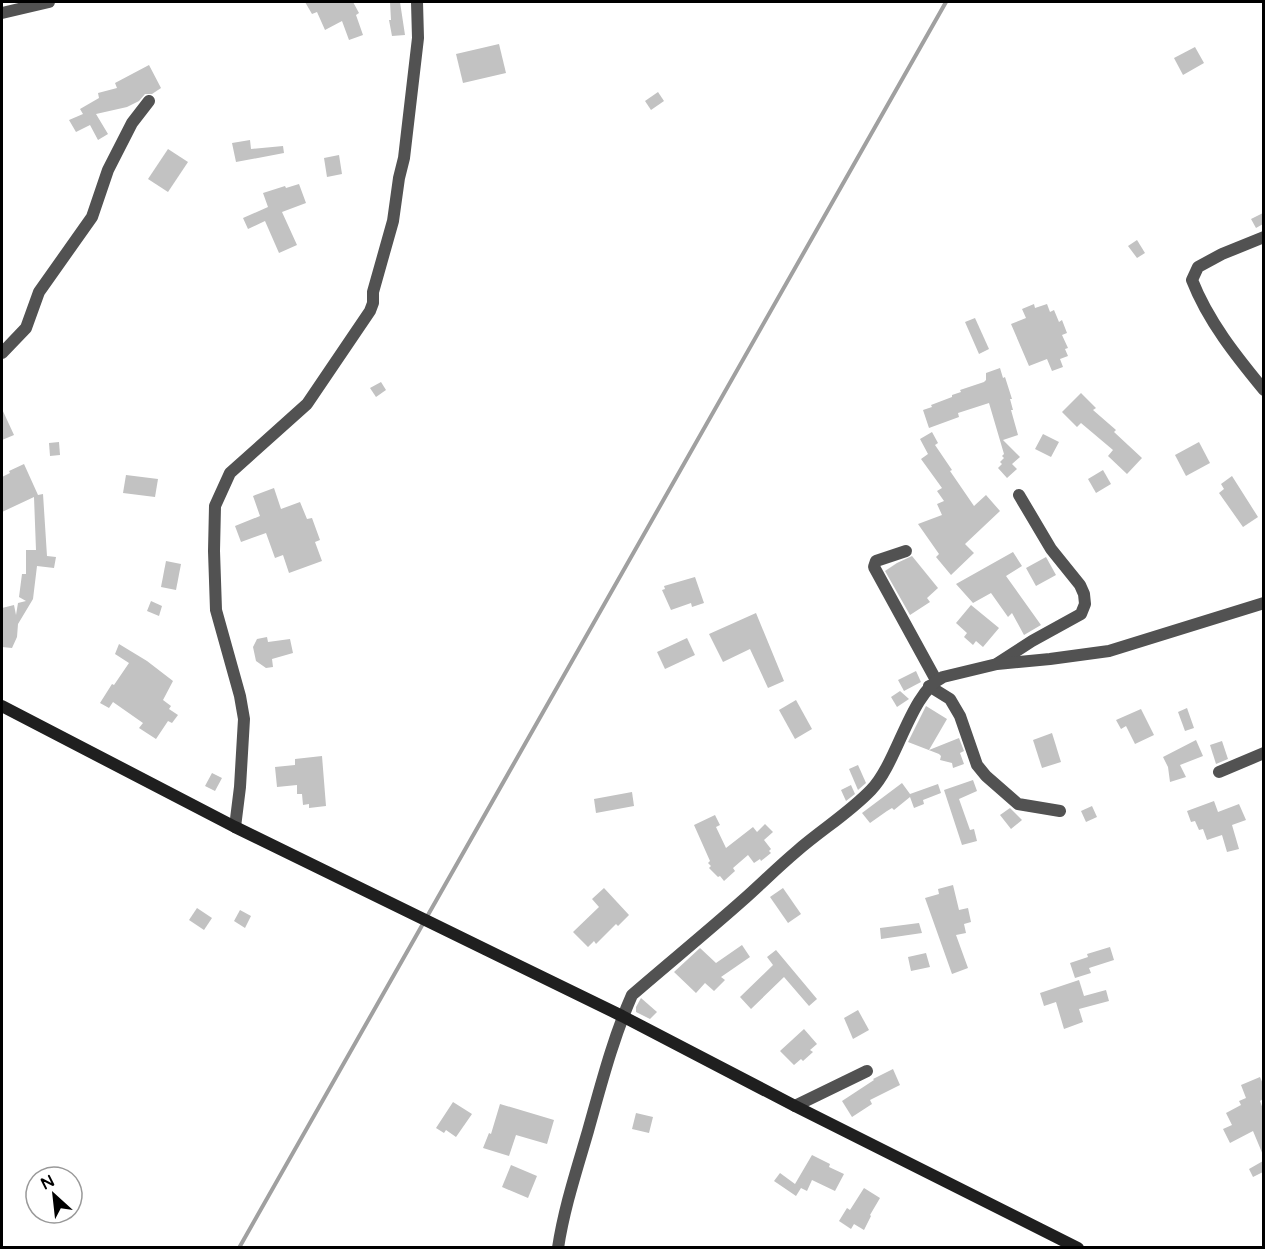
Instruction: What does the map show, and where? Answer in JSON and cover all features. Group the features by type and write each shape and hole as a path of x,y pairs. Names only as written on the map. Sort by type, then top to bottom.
{"street":[{"path":"2,13 49,2"},
{"path":"235,827 244,719 240,696 216,610 215,506 230,472 307,404 370,311 393,221 404,158 418,38 417,2"},
{"path":"2,353 26,328 39,292 92,217 108,170 132,123 149,101"},
{"path":"1263,237 1198,267 1192,280 1201,304 1236,356 1263,390"},
{"path":"997,664 1032,641 1081,614 1085,604 1080,585 1051,549 1019,495"},
{"path":"906,551 876,561 874,567 933,683 950,699 960,716 977,765 1018,804 1060,811"},
{"path":"558,1248 571,1188 622,1017 632,995 797,851 870,791 882,777 909,721 933,683 943,676 997,664 1109,651 1263,603"},
{"path":"2,706 235,827 622,1017 1078,1248"},
{"path":"1220,772 1263,753"},
{"path":"795,1106 867,1071"}],"building":[{"path":"305,2 353,2 359,13 356,15 363,35 349,40 342,21 325,30 317,12 312,14"},
{"path":"390,2 400,2 405,35 392,36 389,20 391,20"},
{"path":"499,44 506,73 463,83 456,54"},
{"path":"1195,47 1204,63 1183,75 1174,58"},
{"path":"149,65 161,88 152,94 145,94 139,101 127,107 96,114 108,134 98,140 90,125 76,132 69,120 83,114 80,109 99,98 98,93 117,88 115,83"},
{"path":"658,92 664,101 651,110 645,101"},
{"path":"250,140 251,149 283,146 284,153 236,162 232,143"},
{"path":"168,149 188,162 168,192 148,179"},
{"path":"339,155 342,174 327,177 324,158"},
{"path":"299,184 306,203 282,212 297,245 279,253 265,221 248,229 243,218 268,207 263,193"},
{"path":"1263,213 1263,224 1256,228 1251,219"},
{"path":"1137,240 1145,253 1137,258 1128,246"},
{"path":"1034,304 1035,308 1047,304 1050,312 1054,310 1059,322 1062,320 1067,333 1062,335 1068,348 1065,349 1068,356 1060,359 1063,367 1052,371 1047,359 1029,366 1011,324 1026,318 1022,309"},
{"path":"975,318 989,349 979,354 965,322"},
{"path":"1000,368 1012,399 1010,399 1013,410 1011,410 1018,435 1003,440 1020,457 1012,464 1017,469 1007,478 998,468 1002,464 1000,462 1004,454 989,403 958,413 959,417 929,428 923,410 952,397 961,392 960,390 984,382 986,373"},
{"path":"381,382 386,390 376,397 370,388"},
{"path":"1081,393 1096,408 1093,410 1116,430 1114,432 1142,458 1127,474 1108,456 1113,450 1081,423 1077,427 1062,412"},
{"path":"2,409 14,435 2,440"},
{"path":"932,432 938,443 935,445 974,506 986,495 1000,511 965,544 974,553 951,575 936,557 939,554 918,524 942,515 937,504 944,501 937,491 942,488 921,459 928,454 920,439"},
{"path":"1043,434 1059,442 1051,457 1035,449"},
{"path":"59,442 60,455 50,456 49,443"},
{"path":"1199,442 1210,463 1186,476 1175,455"},
{"path":"24,464 38,495 43,494 47,556 56,557 54,568 37,566 33,599 18,624 17,637 12,648 2,647 2,608 14,605 16,615 18,603 26,601 19,597 22,574 26,574 26,550 36,550 34,497 2,512 2,477"},
{"path":"1103,470 1111,484 1096,493 1088,479"},
{"path":"126,475 158,479 155,497 123,493"},
{"path":"1232,476 1258,517 1243,527 1219,493 1224,489 1221,484"},
{"path":"274,488 281,509 300,502 307,519 312,518 320,540 315,542 322,561 289,573 283,555 275,558 266,533 241,542 235,526 260,516 253,496"},
{"path":"1013,552 1022,566 1006,576 1041,625 1024,635 1012,613 1008,617 991,593 973,603 956,584"},
{"path":"912,556 938,588 927,598 930,602 910,615 885,571"},
{"path":"1046,557 1056,575 1036,586 1026,568"},
{"path":"166,561 181,564 176,590 161,587"},
{"path":"695,577 704,603 692,607 691,603 671,610 662,590 665,589 664,586"},
{"path":"151,601 162,606 159,616 147,611"},
{"path":"971,605 999,628 983,647 976,641 973,645 964,637 967,633 956,623"},
{"path":"756,613 784,681 768,688 750,649 723,662 709,634"},
{"path":"267,637 268,642 290,639 293,653 272,659 273,667 266,668 256,661 253,647 257,639"},
{"path":"687,638 695,655 665,669 657,652"},
{"path":"119,644 147,661 173,681 163,700 171,706 169,709 178,715 172,723 168,721 156,739 139,728 143,723 113,702 109,708 100,703 129,663 115,654"},
{"path":"916,671 921,682 904,691 898,680"},
{"path":"900,691 909,699 897,707 891,697"},
{"path":"796,700 812,729 795,739 779,710"},
{"path":"926,706 947,719 929,750 959,738 964,751 960,753 964,764 953,768 952,763 940,760 939,754 908,742"},
{"path":"1187,708 1194,728 1185,731 1178,712"},
{"path":"1141,709 1154,735 1135,744 1126,726 1121,729 1116,720"},
{"path":"1052,733 1061,762 1042,768 1033,740"},
{"path":"1196,740 1203,756 1180,765 1186,777 1170,782 1168,767 1163,757"},
{"path":"1222,741 1228,759 1216,764 1210,745"},
{"path":"322,756 326,806 309,808 309,804 303,805 302,794 297,794 297,785 277,787 275,767 295,765 295,759"},
{"path":"858,765 866,783 858,790 849,769"},
{"path":"212,773 222,778 215,791 205,786"},
{"path":"973,780 977,791 959,799 970,830 974,829 977,841 962,845 944,790"},
{"path":"902,783 910,794 938,784 941,793 923,800 924,804 914,808 910,797 894,810 892,808 870,823 862,813"},
{"path":"851,785 855,794 846,801 841,790"},
{"path":"632,792 634,806 596,813 594,799"},
{"path":"1214,801 1218,812 1239,804 1246,820 1232,825 1239,849 1227,852 1222,835 1207,840 1203,829 1199,830 1195,821 1191,822 1187,811"},
{"path":"1092,806 1097,817 1086,822 1081,811"},
{"path":"1010,808 1022,820 1011,829 1000,815"},
{"path":"715,815 720,825 716,827 726,848 753,827 757,832 765,824 773,832 764,840 771,849 769,851 771,853 761,861 760,859 754,863 748,855 733,868 735,871 724,881 720,876 718,877 709,868 710,861 694,825"},
{"path":"953,885 959,910 968,908 971,922 964,924 966,933 956,935 968,968 952,974 925,898 939,894 938,889"},
{"path":"604,888 629,915 618,926 616,924 596,944 594,941 588,947 573,932 599,907 592,899"},
{"path":"783,888 801,914 788,923 770,897"},
{"path":"197,908 212,918 204,930 189,920"},
{"path":"240,910 251,916 245,928 234,921"},
{"path":"919,923 922,933 881,939 880,928"},
{"path":"742,945 750,957 721,977 725,980 714,991 705,983 696,993 674,972 700,948 716,963"},
{"path":"1110,947 1114,960 1089,968 1091,973 1075,978 1070,963 1088,957 1087,954"},
{"path":"776,950 817,999 809,1006 784,977 751,1009 740,997 773,965 767,957"},
{"path":"926,953 930,967 911,971 908,957"},
{"path":"1079,980 1084,996 1106,990 1109,1001 1079,1009 1083,1022 1064,1029 1056,1002 1044,1006 1040,993"},
{"path":"641,998 657,1012 650,1019 636,1012"},
{"path":"858,1010 869,1030 853,1039 844,1018"},
{"path":"804,1029 817,1044 810,1050 813,1052 794,1065 780,1051"},
{"path":"893,1069 900,1085 870,1100 872,1104 852,1117 842,1101 873,1079"},
{"path":"1260,1077 1263,1084 1263,1099 1260,1101 1263,1109 1263,1155 1253,1131 1230,1143 1223,1129 1232,1125 1226,1113 1241,1105 1239,1101 1246,1098 1241,1085"},
{"path":"453,1102 472,1114 456,1137 446,1130 444,1133 436,1128"},
{"path":"500,1104 554,1120 547,1144 516,1135 509,1156 483,1148 489,1133 491,1134"},
{"path":"636,1113 653,1117 649,1133 632,1129"},
{"path":"812,1155 844,1174 835,1191 812,1180 807,1191 801,1188 796,1196 774,1181 780,1173 795,1184"},
{"path":"1263,1161 1263,1172 1253,1177 1249,1169"},
{"path":"511,1165 537,1176 528,1198 502,1187"},
{"path":"864,1188 880,1198 864,1230 854,1224 851,1229 839,1221 847,1208 850,1210"}],"waterway":[{"path":"239,1248 946,2"}]}
